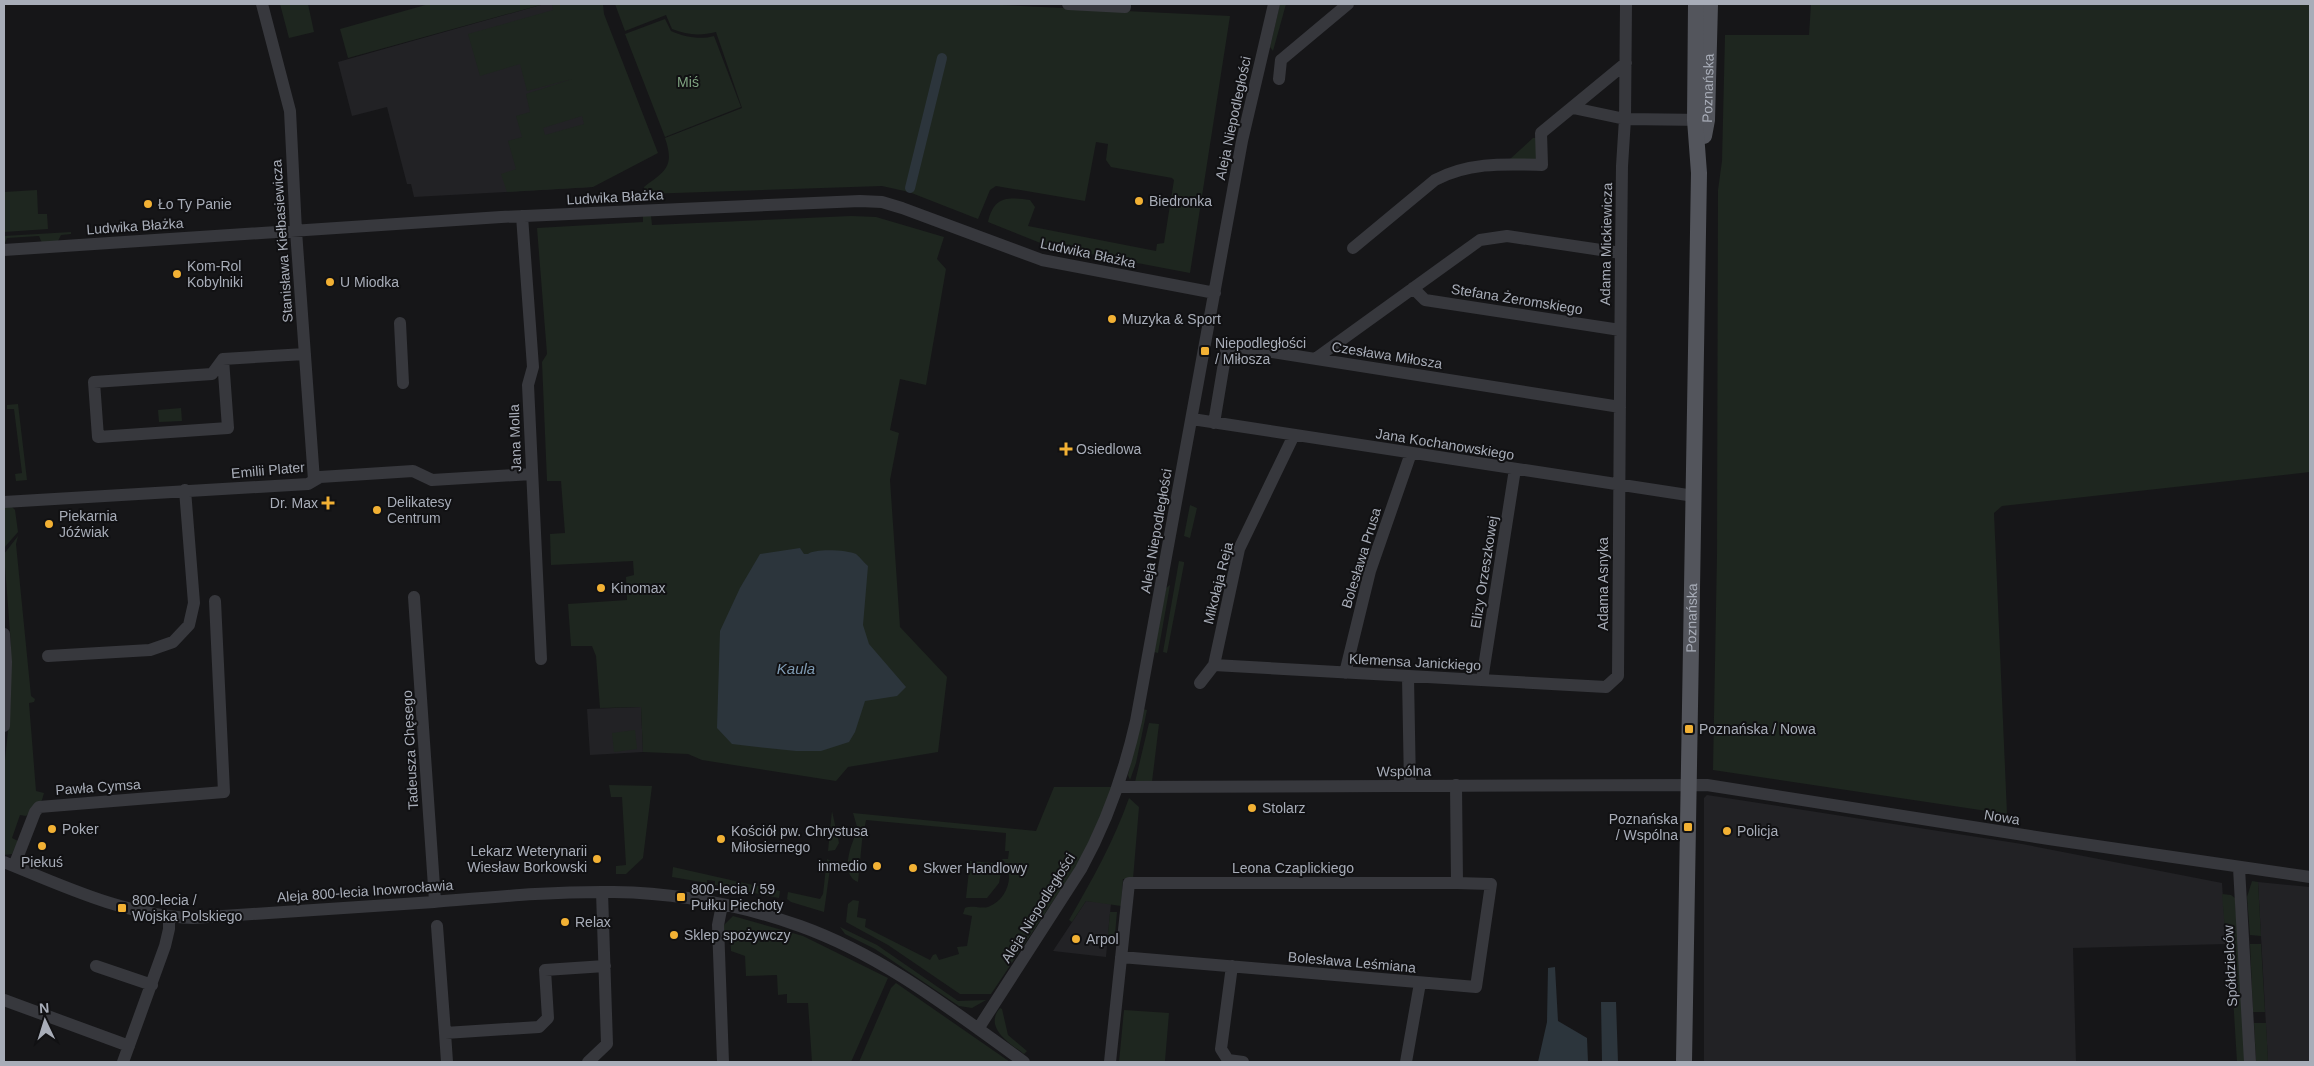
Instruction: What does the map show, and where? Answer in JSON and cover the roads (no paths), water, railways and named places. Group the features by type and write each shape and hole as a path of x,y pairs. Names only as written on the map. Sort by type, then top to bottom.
{"main road":[{"name":"Poznańska","path":"1696,4 1701,120"},
{"name":"Poznańska","path":"1684,1062 1699,173 1710,4"}],"street":[{"name":"Stanisława Kiełbasiewicza","path":"262,4 290,111 296,231 314,480"},
{"path":"1068,4 1125,5"},
{"name":"Aleja Niepodległości","path":"978,1029 1081,869 1103,826 1119,787 1136,722 1242,140 1274,4"},
{"path":"1279,79 1281,60 1348,4"},
{"name":"Adama Mickiewicza","path":"1619,485 1622,166 1626,119 1626,4"},
{"path":"1262,54 1281,60"},
{"path":"1353,248 1435,180 1450,172 1470,166 1491,164 1542,165 1541,134 1626,63"},
{"path":"1572,108 1626,119 1701,120"},
{"name":"Ludwika Błażka","path":"4,250 522,216 860,201 882,202 931,218 1042,260 1215,293"},
{"name":"Jana Molla","path":"522,216 533,368 528,385 541,659"},
{"path":"1315,359 1470,246 1491,238 1507,236 1621,253"},
{"name":"Stefana Żeromskiego","path":"1413,288 1425,300 1620,330"},
{"path":"400,323 403,384"},
{"name":"Czesława Miłosza","path":"1214,423 1227,346 1620,407"},
{"path":"223,359 305,354"},
{"path":"223,359 228,428 98,437 94,382 212,374 223,359"},
{"name":"Jana Kochanowskiego","path":"1192,419 1694,496"},
{"name":"Mikołaja Reja","path":"1200,683 1214,665 1239,549 1294,436"},
{"name":"Bolesława Prusa","path":"1345,673 1370,571 1411,454"},
{"name":"Emilii Plater","path":"4,502 308,484 320,477 413,470 432,480 532,474"},
{"name":"Elizy Orzeszkowej","path":"1482,680 1515,470"},
{"name":"Adama Asnyka","path":"1612,682 1618,676 1619,485"},
{"path":"48,656 150,650 173,642 189,625 194,603 185,490"},
{"name":"Tadeusza Chęsego","path":"414,597 435,902"},
{"name":"Pawła Cymsa","path":"9,864 34,812 39,807 224,792 215,601"},
{"path":"4,634 4,726"},
{"name":"Klemensa Janickiego","path":"1214,665 1606,687 1612,682"},
{"path":"1408,677 1410,786"},
{"name":"Wspólna","path":"1119,787 1689,784"},
{"name":"Nowa","path":"1689,784 2239,868 2310,877"},
{"path":"1456,786 1457,883"},
{"name":"Aleja 800-lecia Inowrocławia","path":"9,864 122,908 169,917 202,917 602,892 661,895 722,905 801,926 870,958 929,993 1024,1062"},
{"name":"Spółdzielców","path":"2239,868 2250,1062"},
{"name":"Leona Czaplickiego","path":"1121,957 1129,883 1491,884"},
{"name":"Bolesława Leśmiana","path":"1121,957 1476,987 1491,884"},
{"path":"588,1062 606,1044 602,892"},
{"path":"722,905 718,925 723,1062"},
{"path":"123,1062 165,946 169,929 169,917"},
{"path":"437,926 451,1033 447,1062"},
{"path":"1110,1062 1121,957"},
{"path":"96,966 152,985"},
{"path":"451,1033 540,1027 548,1018 545,970 605,966"},
{"path":"1232,966 1221,1049 1228,1060 1243,1062"},
{"path":"1406,1062 1420,983"},
{"path":"4,1000 129,1046"}],"water":[{"name":"Kaula","path":"800,548 804,554 824,550 856,554 868,566 863,625 869,644 906,687 897,696 865,701 855,732 849,742 821,751 796,751 732,744 717,728 720,631 740,588 760,554"},
{"path":"1555,967 1558,1021 1587,1038 1588,1062 1538,1062 1547,1022 1548,968"},
{"path":"1601,1002 1616,1002 1618,1062 1602,1062"}],"waterway":[{"path":"910,188 942,58"}],"place":[{"name":"Biedronka","path":"1139,201"},
{"name":"Ło Ty Panie","path":"148,204"},
{"name":"Kom-Rol Kobylniki","path":"177,274"},
{"name":"U Miodka","path":"330,282"},
{"name":"Muzyka & Sport","path":"1112,319"},
{"name":"Niepodległości / Miłosza","path":"1205,351"},
{"name":"Osiedlowa","path":"1066,449"},
{"name":"Dr. Max","path":"328,503"},
{"name":"Delikatesy Centrum","path":"377,510"},
{"name":"Piekarnia Jóźwiak","path":"49,524"},
{"name":"Kinomax","path":"601,588"},
{"name":"Poznańska / Nowa","path":"1689,729"},
{"name":"Stolarz","path":"1252,808"},
{"name":"Poznańska / Wspólna","path":"1688,827"},
{"name":"Poker","path":"52,829"},
{"name":"Policja","path":"1727,831"},
{"name":"Kościół pw. Chrystusa Miłosiernego","path":"721,839"},
{"name":"Piekuś","path":"42,846"},
{"name":"Lekarz Weterynarii Wiesław Borkowski","path":"597,859"},
{"name":"inmedio","path":"877,866"},
{"name":"Skwer Handlowy","path":"913,868"},
{"name":"800-lecia / 59 Pułku Piechoty","path":"681,897"},
{"name":"800-lecia / Wojska Polskiego","path":"122,908"},
{"name":"Relax","path":"565,922"},
{"name":"Sklep spożywczy","path":"674,935"},
{"name":"Arpol","path":"1076,939"}],"park label":[{"name":"Miś","path":"688,82"}]}
